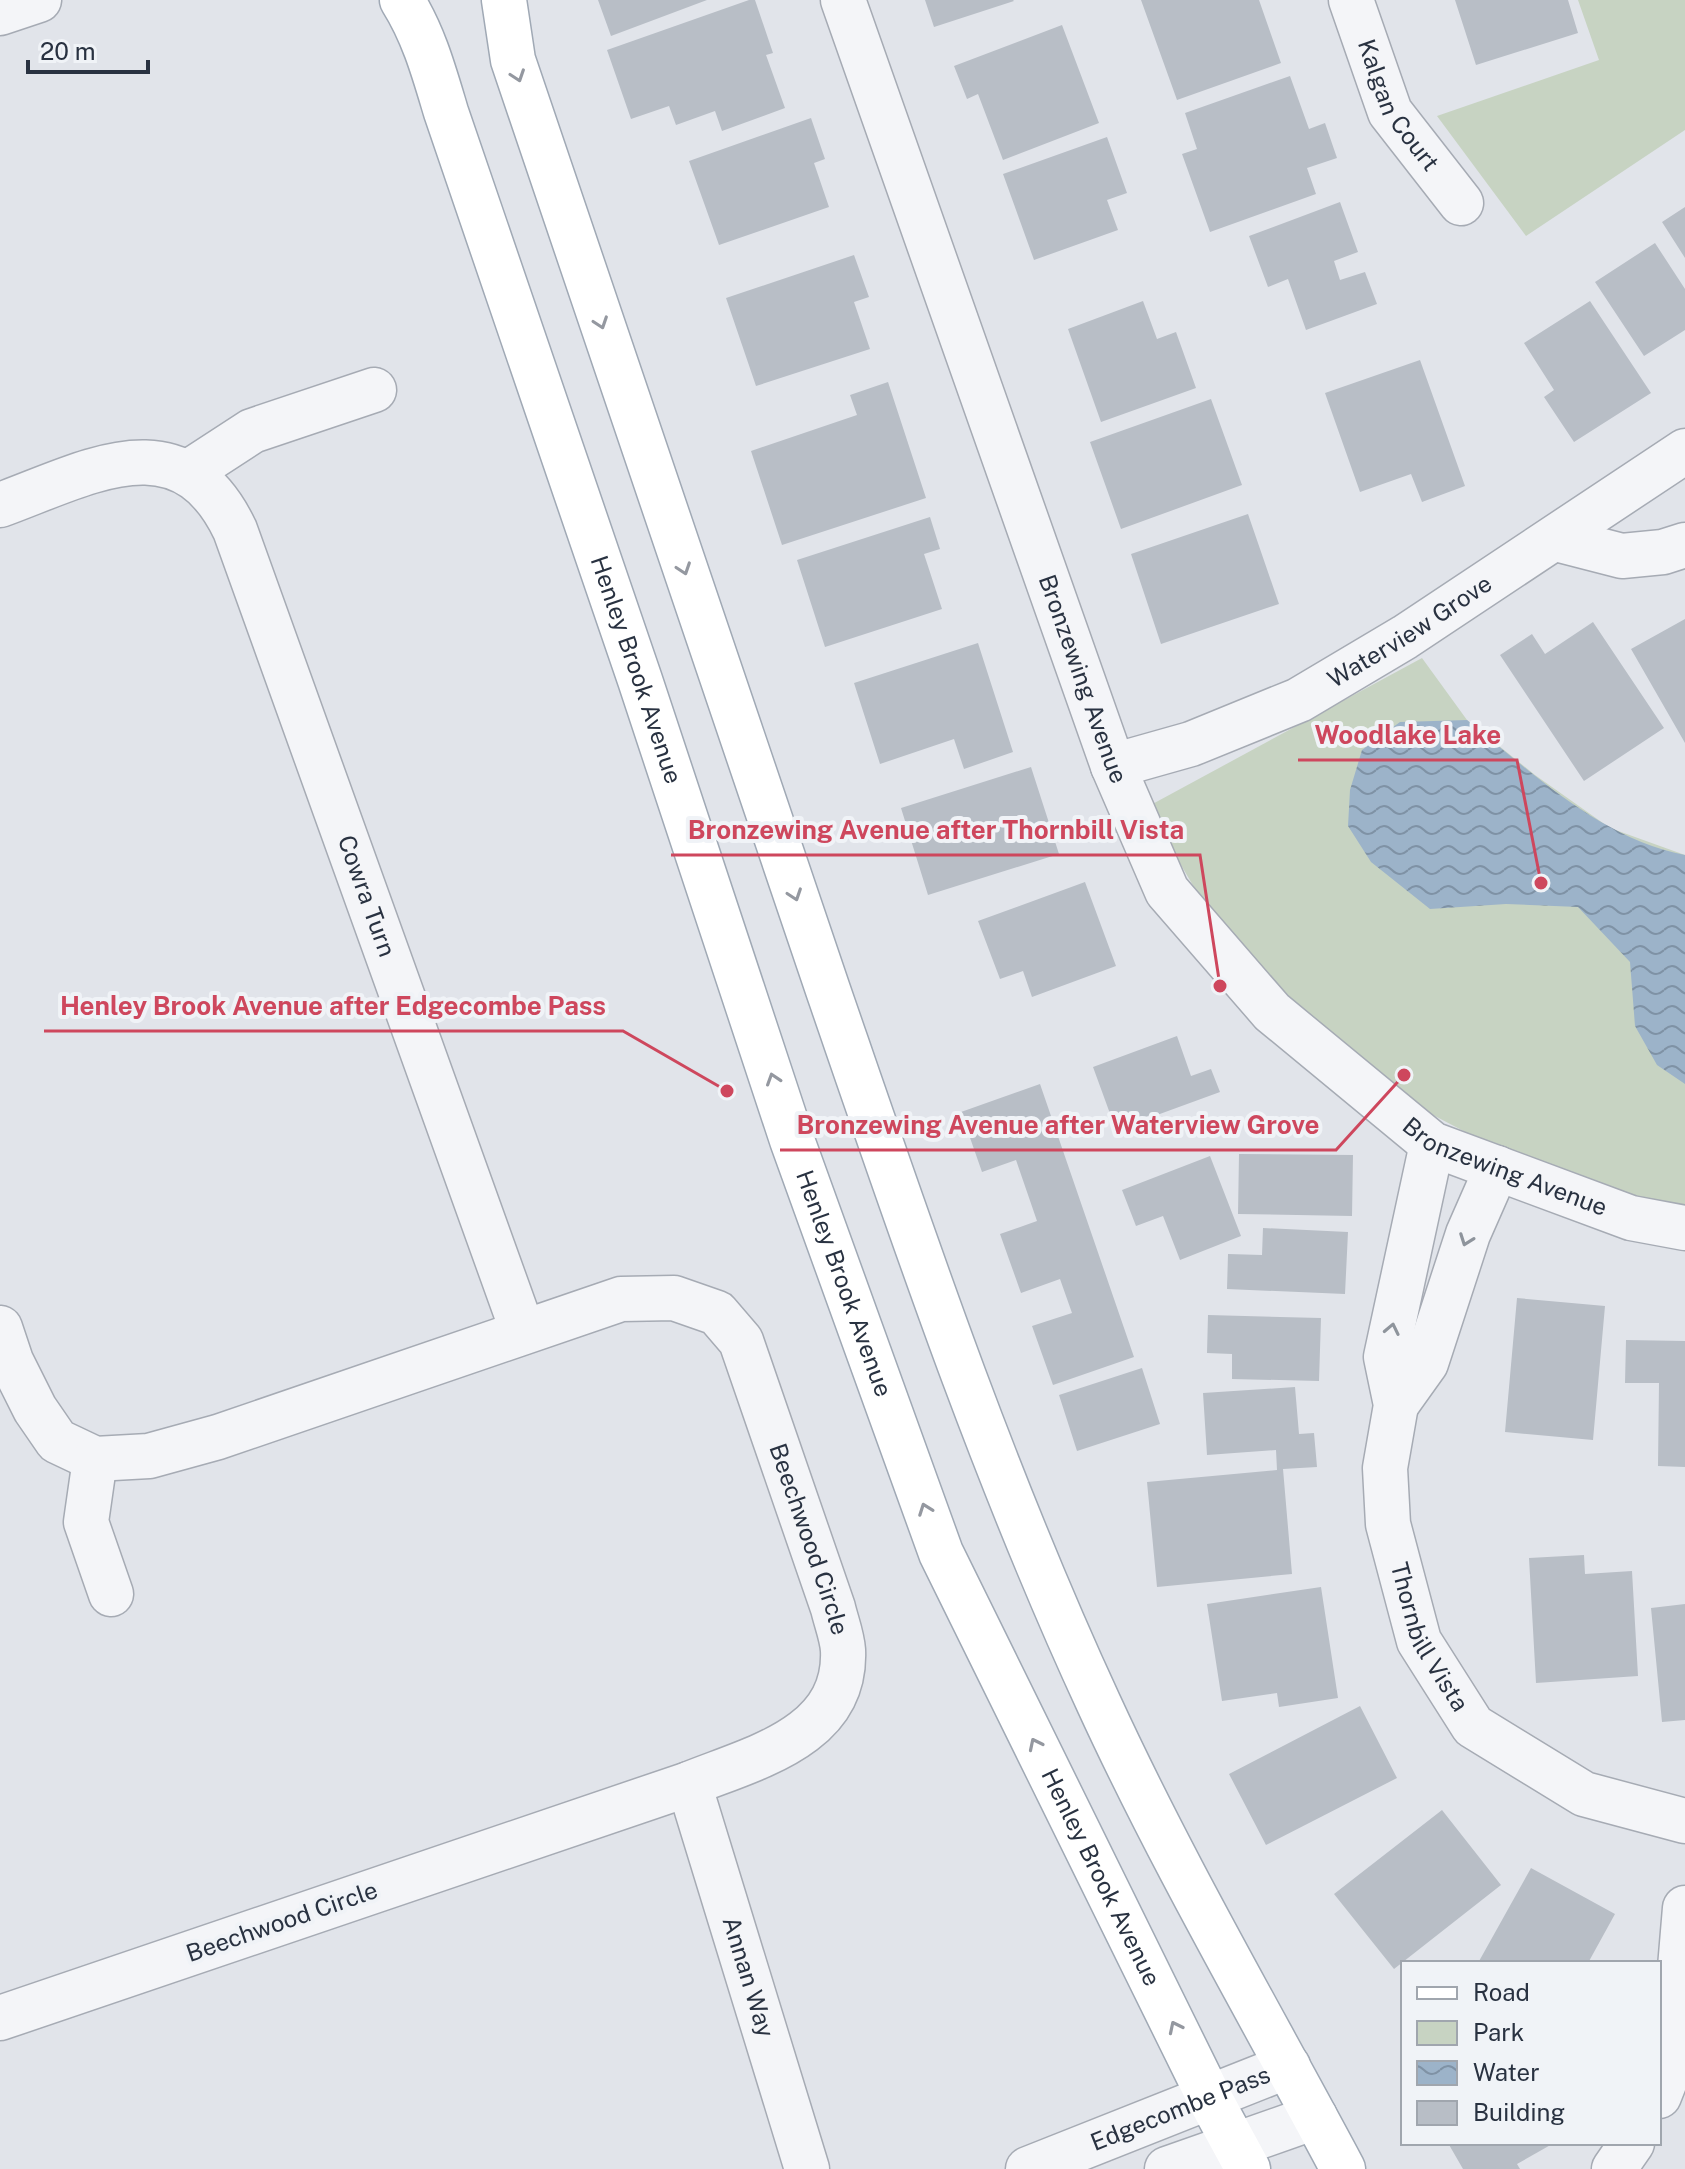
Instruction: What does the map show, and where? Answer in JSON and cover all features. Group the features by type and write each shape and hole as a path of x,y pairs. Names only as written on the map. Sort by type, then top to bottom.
{"main road":[{"name":"Henley Brook Avenue","path":"402,0 430,57 792,1140 941,1553 1241,2157"},
{"path":"504,0 513,60 689,583 923,1266 1008,1493 1099,1705 1164,1834 1343,2169"}],"street":[{"name":"Bronzewing Avenue","path":"843,0 1113,766 1167,891 1272,1012 1432,1144 1631,1218 1685,1228"},
{"name":"Kalgan Court","path":"1351,0 1390,112 1461,203"},
{"path":"189,472 252,431 374,390"},
{"name":"Waterview Grove","path":"1113,766 1191,744 1299,700 1405,637 1685,451"},
{"name":"Cowra Turn","path":"0,505 98,470 133,461 161,463 189,472 211,490 224,507 235,530 523,1332"},
{"path":"1556,539 1622,556 1663,552 1685,545"},
{"name":"Thornbill Vista","path":"1432,1144 1386,1357 1396,1405 1385,1468 1388,1524 1419,1641 1473,1726 1584,1794 1685,1821"},
{"name":"Thornbill Vista","path":"1396,1405 1426,1363 1468,1234 1497,1168"},
{"name":"Beechwood Circle","path":"0,1328 11,1361 35,1409 57,1441 95,1459 149,1456 218,1437 621,1299 674,1298 717,1313 741,1341 833,1608 843,1650 838,1689 820,1721 787,1744 689,1784 0,2018"},
{"path":"95,1459 86,1522 111,1594"},
{"name":"Annan Way","path":"689,1784 807,2169"},
{"path":"1661,2091 1672,2063 1685,1908"},
{"name":"Edgecombe Pass","path":"1028,2169 1288,2066"},
{"path":"1167,2169 1241,2157 1315,2117"},
{"path":"1614,2169 1631,2145"}],"green space":[{"path":"1578,0 1685,0 1685,130 1526,236 1437,116 1599,60"},
{"path":"1422,658 1467,720 1535,775 1610,828 1685,855 1685,1211 1580,1192 1391,1093 1232,952 1147,807"}],"water":[{"path":"1467,720 1568,801 1596,819 1654,847 1685,855 1685,1084 1657,1065 1635,1026 1630,962 1578,907 1506,904 1430,909 1371,862 1348,826 1350,790 1362,750 1400,722"}],"building":[{"path":"598,0 707,0 611,36"},
{"path":"755,0 773,53 766,55 785,108 722,131 715,111 676,125 669,106 631,119 607,50"},
{"path":"925,0 1013,0 1014,1 934,27"},
{"path":"1141,0 1259,0 1281,63 1177,100"},
{"path":"1455,0 1568,0 1578,33 1476,65"},
{"path":"1062,25 1099,123 1003,160 978,94 967,99 954,66"},
{"path":"1290,76 1309,129 1325,123 1337,158 1307,168 1316,194 1210,232 1182,154 1197,149 1185,113"},
{"path":"811,118 825,159 814,163 829,207 719,245 689,161"},
{"path":"1107,137 1127,193 1107,200 1118,230 1034,260 1003,174"},
{"path":"1340,202 1358,252 1334,261 1340,280 1365,272 1377,304 1306,330 1288,279 1268,287 1249,236"},
{"path":"1685,207 1685,258 1662,222"},
{"path":"1655,243 1685,289 1685,330 1644,356 1595,282"},
{"path":"854,255 869,297 854,302 870,349 756,386 726,298"},
{"path":"1143,301 1157,339 1176,332 1196,388 1101,422 1068,329"},
{"path":"1590,301 1651,393 1574,442 1544,397 1554,390 1524,343"},
{"path":"1420,360 1465,486 1422,502 1411,474 1360,492 1325,393"},
{"path":"888,382 926,498 782,545 751,451 857,415 850,395"},
{"path":"1211,399 1242,485 1121,529 1090,442"},
{"path":"1248,514 1279,604 1161,644 1131,554"},
{"path":"930,517 940,549 924,554 942,609 825,647 797,560"},
{"path":"1685,619 1685,743 1631,649"},
{"path":"1593,622 1664,728 1584,781 1500,655 1532,634 1545,654"},
{"path":"978,643 1013,752 964,769 954,739 880,764 854,683"},
{"path":"1031,767 1059,854 928,895 901,808"},
{"path":"1085,882 1116,966 1032,997 1023,971 1000,979 978,921"},
{"path":"1177,1036 1191,1076 1211,1069 1220,1092 1116,1130 1093,1067"},
{"path":"1040,1084 1134,1357 1053,1385 1032,1326 1072,1313 1060,1279 1021,1293 1000,1234 1037,1221 1016,1160 982,1172 961,1112"},
{"path":"1239,1154 1353,1155 1352,1216 1238,1214"},
{"path":"1210,1156 1241,1236 1180,1260 1163,1216 1136,1226 1122,1190"},
{"path":"1263,1228 1348,1232 1345,1294 1227,1289 1228,1254 1262,1255"},
{"path":"1517,1298 1605,1306 1593,1440 1505,1432"},
{"path":"1208,1315 1321,1318 1319,1381 1232,1379 1232,1354 1207,1353"},
{"path":"1626,1340 1685,1341 1685,1467 1658,1466 1659,1383 1625,1383"},
{"path":"1142,1368 1160,1424 1077,1451 1059,1395"},
{"path":"1295,1387 1299,1434 1314,1433 1317,1467 1283,1469 1292,1574 1157,1587 1147,1482 1277,1470 1276,1450 1207,1455 1203,1393"},
{"path":"1584,1555 1585,1574 1632,1571 1638,1676 1536,1683 1529,1558"},
{"path":"1321,1587 1338,1698 1279,1707 1277,1693 1222,1701 1207,1604"},
{"path":"1685,1604 1685,1720 1662,1722 1651,1608"},
{"path":"1360,1706 1397,1778 1266,1845 1229,1774"},
{"path":"1442,1810 1501,1885 1394,1969 1334,1894"},
{"path":"1531,1868 1615,1914 1589,1961 1479,1961"},
{"path":"1449,2145 1550,2145 1517,2164 1520,2169 1463,2169"}],"place":[{"name":"Woodlake Lake","path":"1541,883"},
{"name":"Bronzewing Avenue after Thornbill Vista","path":"1220,986"},
{"name":"Bronzewing Avenue after Waterview Grove","path":"1404,1075"},
{"name":"Henley Brook Avenue after Edgecombe Pass","path":"727,1091"}]}
